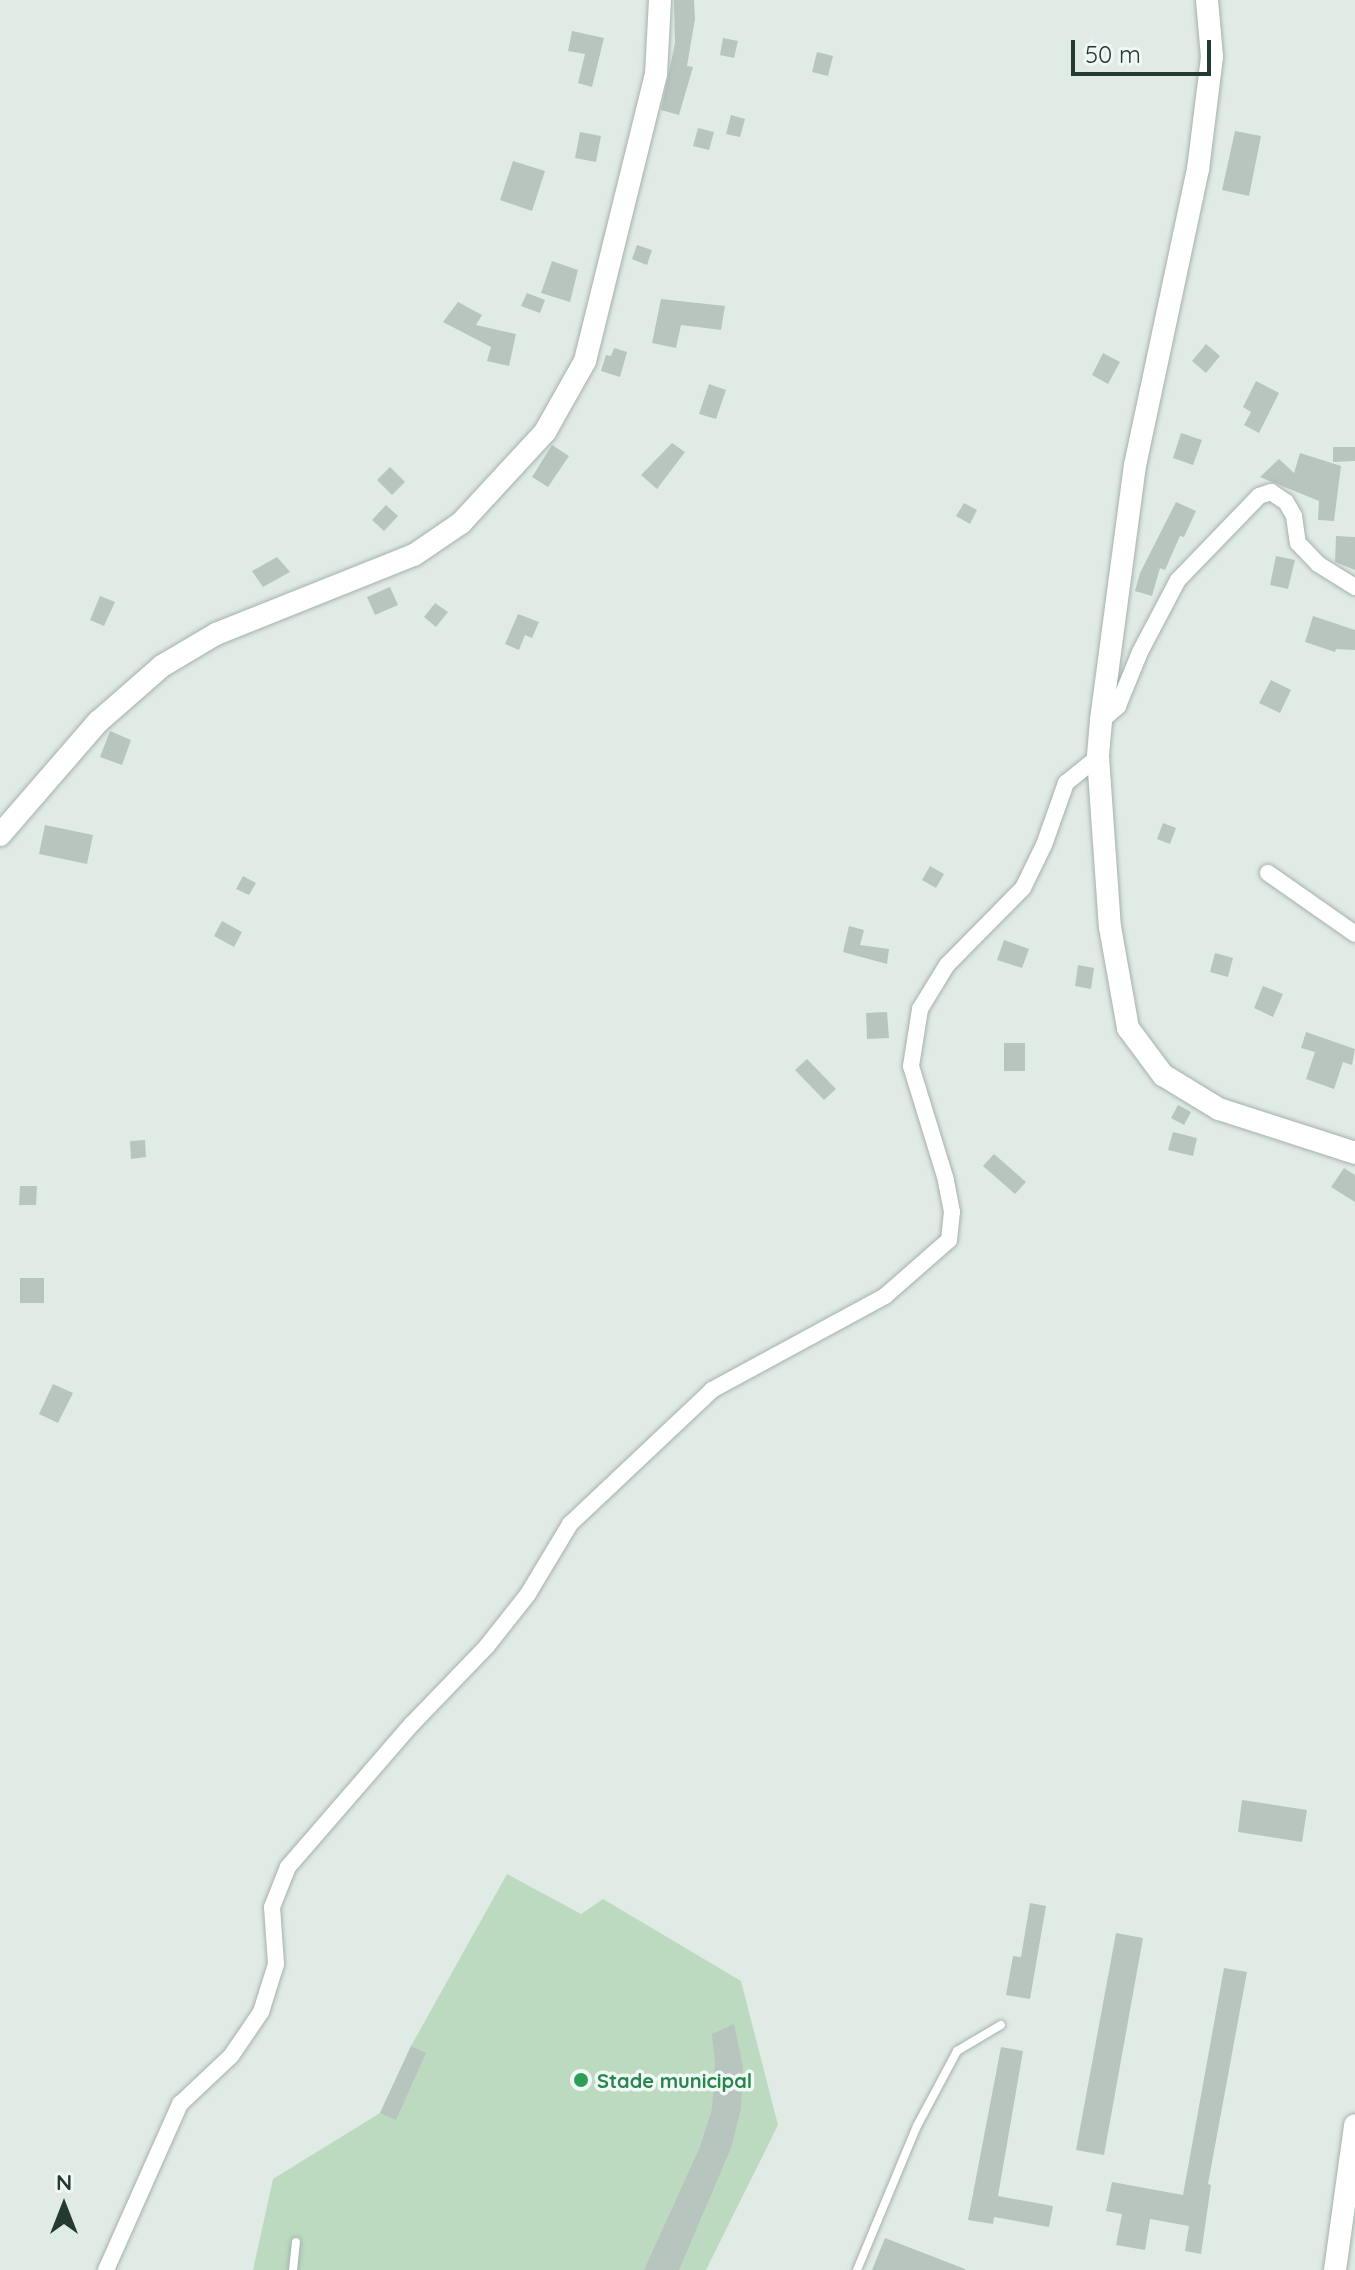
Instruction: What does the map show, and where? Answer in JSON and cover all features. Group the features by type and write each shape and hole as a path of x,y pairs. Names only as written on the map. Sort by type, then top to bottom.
{"street":[{"path":"0,835 98,722 162,666 216,634 414,555 461,523 545,432 585,361 656,74 660,0"},
{"path":"1207,0 1212,57 1198,169 1135,465 1101,721 1098,757 1110,927 1128,1028 1163,1075 1219,1109 1355,1153"},
{"path":"1101,721 1118,706 1140,652 1178,580 1259,496 1271,492 1286,502 1294,516 1298,543 1318,564 1355,587"},
{"path":"106,2270 180,2104 231,2056 261,2012 276,1964 272,1907 288,1867 412,1724 487,1646 528,1594 570,1524 580,1513 712,1390 885,1296 949,1240 952,1212 946,1180 911,1066 920,1009 947,965 1023,888 1044,845 1066,783 1098,757"},
{"path":"1268,873 1355,934"},
{"path":"1335,2270 1355,2125"}],"lane":[{"path":"857,2270 917,2126 957,2051 1001,2025"},
{"path":"293,2270 296,2242"}],"green space":[{"name":"Stade municipal","path":"507,1874 581,1914 603,1899 741,1981 778,2125 706,2270 253,2270 273,2179 380,2113 411,2046"}],"building":[{"path":"674,0 694,0 695,19 687,66 693,67 679,115 661,110 675,43"},
{"path":"572,31 604,38 592,87 578,83 585,54 568,51"},
{"path":"723,38 738,41 734,58 720,55"},
{"path":"817,52 833,56 828,76 812,72"},
{"path":"731,115 745,119 740,137 726,134"},
{"path":"698,128 714,132 709,150 693,146"},
{"path":"1235,131 1261,136 1249,196 1222,190"},
{"path":"580,132 601,136 596,162 575,158"},
{"path":"513,161 545,171 532,211 500,200"},
{"path":"637,245 652,250 647,265 632,259"},
{"path":"552,261 578,270 570,302 541,293"},
{"path":"527,293 545,300 540,313 521,306"},
{"path":"661,299 725,306 721,330 681,325 676,348 652,343"},
{"path":"458,302 482,315 476,325 516,334 509,366 487,361 491,347 443,322"},
{"path":"1206,344 1220,356 1206,373 1192,361"},
{"path":"614,348 627,352 620,377 601,371 606,355 611,356"},
{"path":"1103,353 1120,362 1108,384 1092,375"},
{"path":"1256,381 1279,393 1259,433 1244,425 1251,412 1243,407"},
{"path":"709,384 726,390 716,419 699,414"},
{"path":"1181,433 1202,440 1193,465 1173,458"},
{"path":"672,443 685,452 657,489 641,475"},
{"path":"552,445 569,456 548,487 532,477"},
{"path":"1333,447 1355,447 1355,461 1333,462"},
{"path":"1300,453 1341,466 1334,521 1318,520 1319,501 1260,477 1279,459 1294,473"},
{"path":"390,467 405,482 392,495 377,480"},
{"path":"1176,502 1196,511 1184,537 1180,536 1165,570 1160,568 1152,596 1135,591 1140,573"},
{"path":"964,503 977,510 970,524 956,516"},
{"path":"386,505 398,516 384,531 372,520"},
{"path":"1336,536 1355,537 1355,570 1335,562"},
{"path":"1276,556 1295,560 1288,589 1270,585"},
{"path":"277,557 290,572 263,587 252,571"},
{"path":"390,587 398,605 375,615 367,597"},
{"path":"100,596 115,602 104,626 90,620"},
{"path":"435,603 448,612 436,627 424,617"},
{"path":"518,614 539,622 532,638 525,635 519,650 505,644"},
{"path":"1313,616 1355,630 1355,650 1336,649 1335,652 1305,642"},
{"path":"1271,680 1291,690 1280,713 1259,703"},
{"path":"110,731 131,740 122,765 100,757"},
{"path":"1163,823 1176,828 1170,844 1157,839"},
{"path":"45,825 93,835 87,864 39,854"},
{"path":"930,866 944,874 936,888 922,880"},
{"path":"243,876 256,883 249,895 236,889"},
{"path":"222,921 242,932 234,947 214,936"},
{"path":"849,926 864,930 860,945 889,949 887,964 843,952"},
{"path":"1004,940 1029,949 1022,968 997,960"},
{"path":"1215,953 1233,958 1228,977 1210,972"},
{"path":"1078,965 1094,968 1091,989 1075,986"},
{"path":"1263,986 1283,994 1273,1017 1254,1008"},
{"path":"887,1012 889,1038 867,1039 866,1013"},
{"path":"1306,1032 1355,1049 1352,1065 1343,1062 1334,1089 1306,1079 1315,1052 1301,1048"},
{"path":"1004,1043 1025,1043 1025,1071 1004,1071"},
{"path":"807,1059 836,1089 824,1100 795,1070"},
{"path":"1178,1105 1191,1112 1184,1125 1171,1118"},
{"path":"1173,1132 1197,1138 1193,1156 1168,1150"},
{"path":"145,1140 146,1157 131,1159 130,1141"},
{"path":"994,1154 1026,1182 1015,1194 983,1166"},
{"path":"1344,1168 1355,1175 1355,1202 1331,1187"},
{"path":"20,1186 37,1186 36,1205 19,1205"},
{"path":"20,1278 44,1278 44,1303 20,1303"},
{"path":"53,1384 73,1393 58,1423 39,1414"},
{"path":"1242,1800 1307,1810 1302,1842 1238,1832"},
{"path":"1030,1903 1046,1906 1030,1999 1006,1995 1013,1956 1021,1957"},
{"path":"1116,1933 1143,1938 1104,2155 1076,2150"},
{"path":"1224,1968 1247,1972 1208,2184 1211,2185 1201,2254 1185,2251 1189,2226 1150,2219 1145,2250 1116,2245 1122,2214 1106,2211 1112,2182 1183,2195"},
{"path":"734,2024 743,2067 741,2109 731,2148 679,2270 644,2270 700,2147 712,2109 715,2064 712,2034"},
{"path":"411,2046 426,2053 396,2120 380,2113"},
{"path":"1001,2047 1023,2051 998,2196 1053,2206 1049,2227 994,2217 993,2224 968,2220"},
{"path":"885,2238 965,2269 965,2270 872,2270"}],"place":[{"name":"Stade municipal","path":"581,2080"}]}
